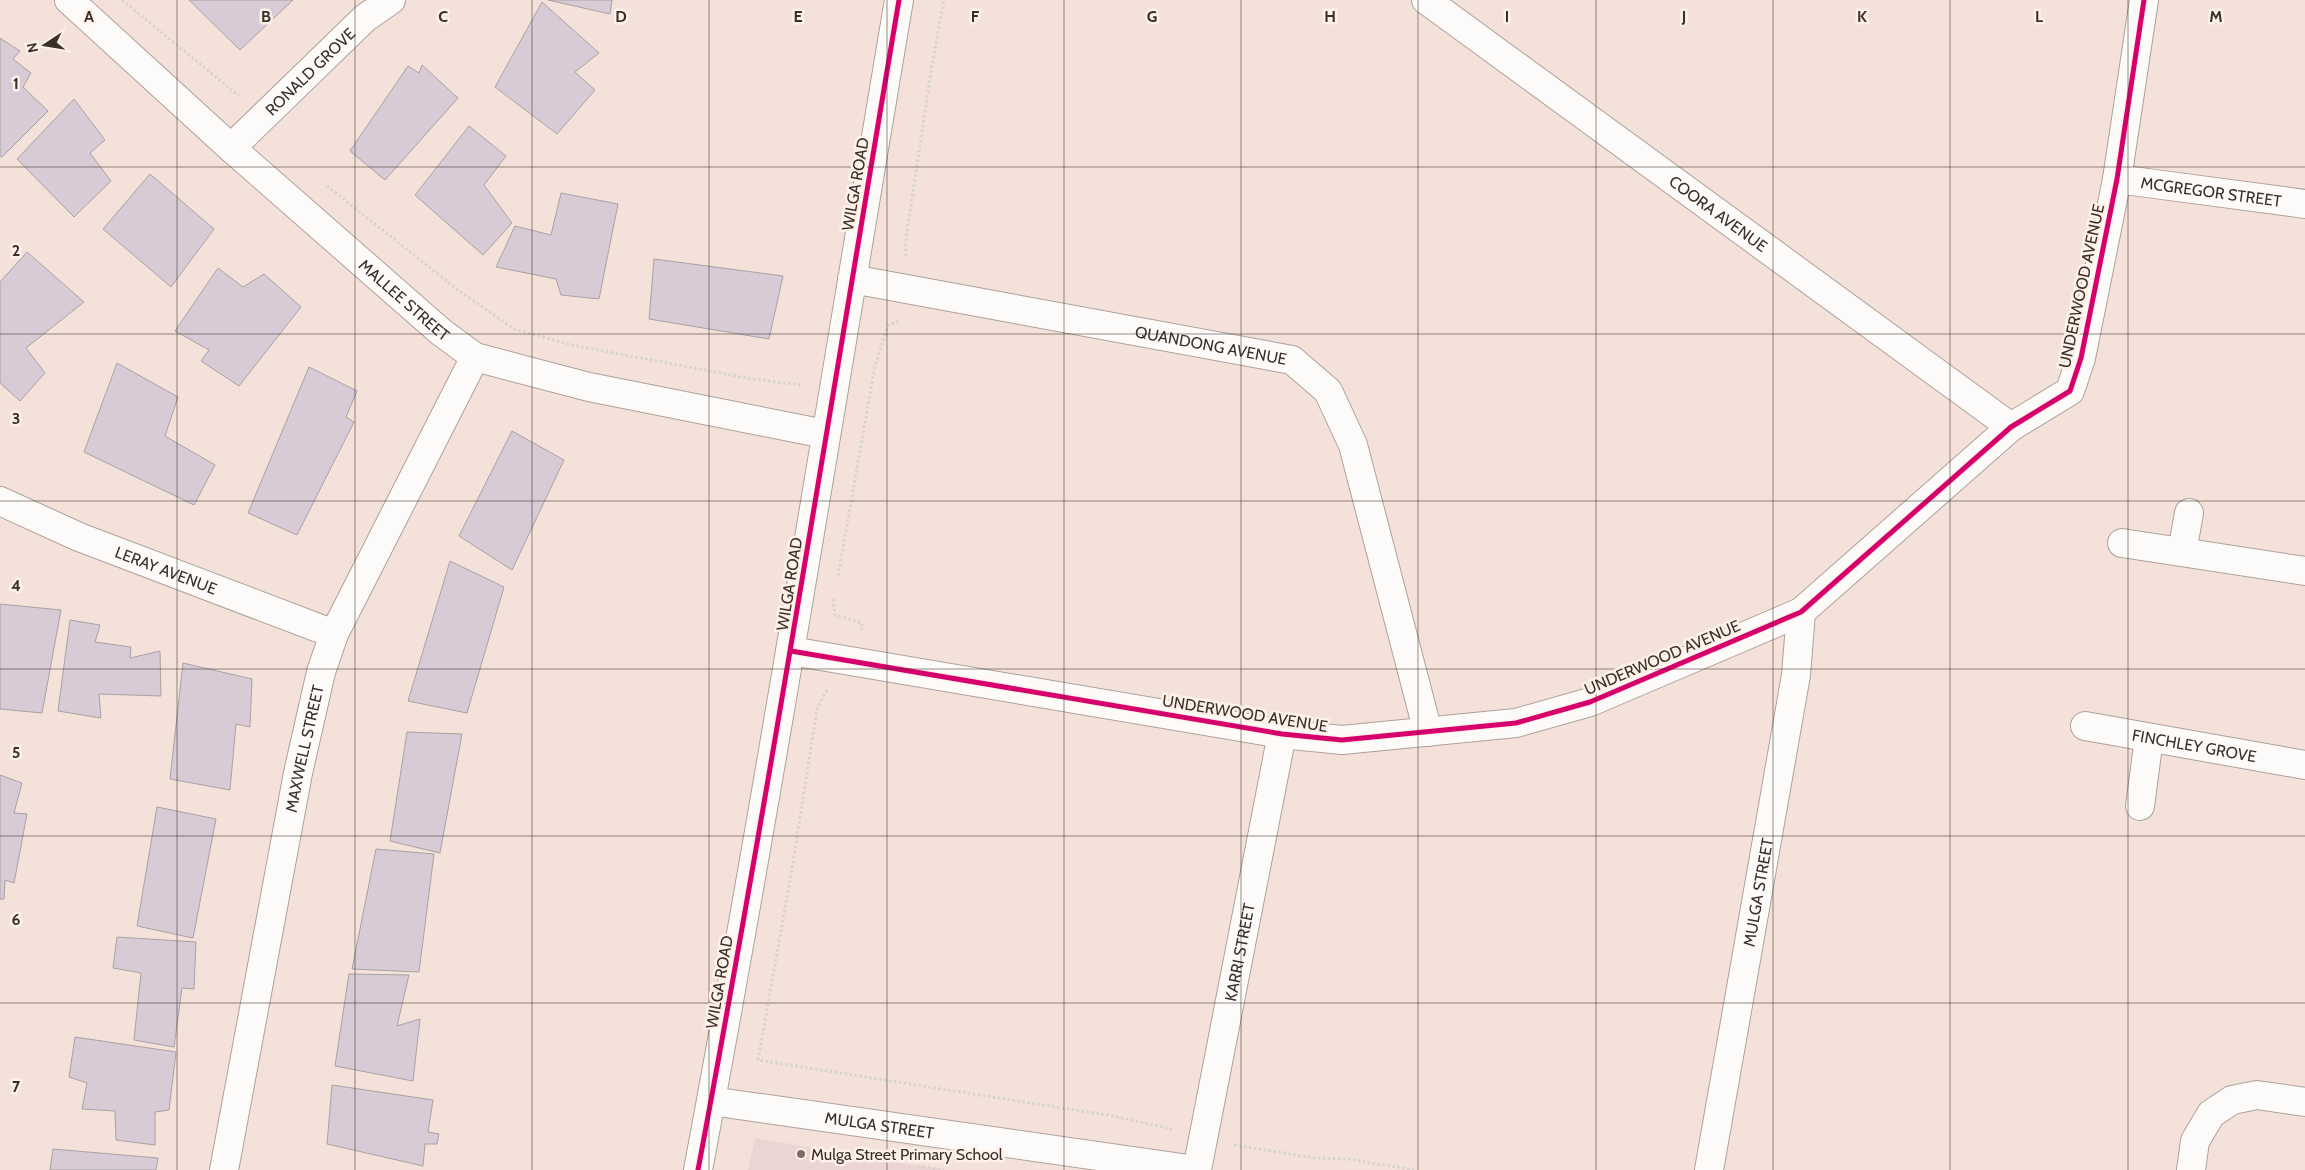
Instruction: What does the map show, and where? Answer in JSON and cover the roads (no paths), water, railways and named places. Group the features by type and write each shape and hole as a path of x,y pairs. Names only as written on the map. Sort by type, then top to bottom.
{"street":[{"name":"MALLEE STREET","path":"69,0 231,148 441,332 475,357 589,387 825,434"},
{"name":"RONALD GROVE","path":"231,148 365,18 391,0"},
{"name":"WILGA ROAD","path":"698,1170 791,651 825,434 899,0"},
{"name":"COORA AVENUE","path":"1426,0 2011,427"},
{"name":"UNDERWOOD AVENUE","path":"791,651 1282,734 1342,740 1516,723 1590,702 1801,612 2011,427 2070,391 2088,322 2117,178 2144,0"},
{"name":"MCGREGOR STREET","path":"2117,178 2305,204"},
{"name":"QUANDONG AVENUE","path":"852,279 1292,360 1328,391 1353,445 1428,732"},
{"name":"MAXWELL STREET","path":"224,1170 298,773 321,672 334,634 475,357"},
{"name":"LERAY AVENUE","path":"0,501 79,537 334,634"},
{"path":"2182,552 2189,513"},
{"path":"2122,543 2305,572"},
{"name":"MULGA STREET","path":"1709,1170 1796,675 1801,612"},
{"name":"FINCHLEY GROVE","path":"2084,726 2305,765"},
{"name":"KARRI STREET","path":"1196,1170 1282,734"},
{"path":"2140,806 2149,738"},
{"path":"2191,1170 2196,1141 2211,1114 2232,1100 2257,1095 2305,1102"},
{"name":"MULGA STREET","path":"711,1101 1196,1170"}],"place":[{"name":"Mulga Street Primary School","path":"801,1154"}]}
